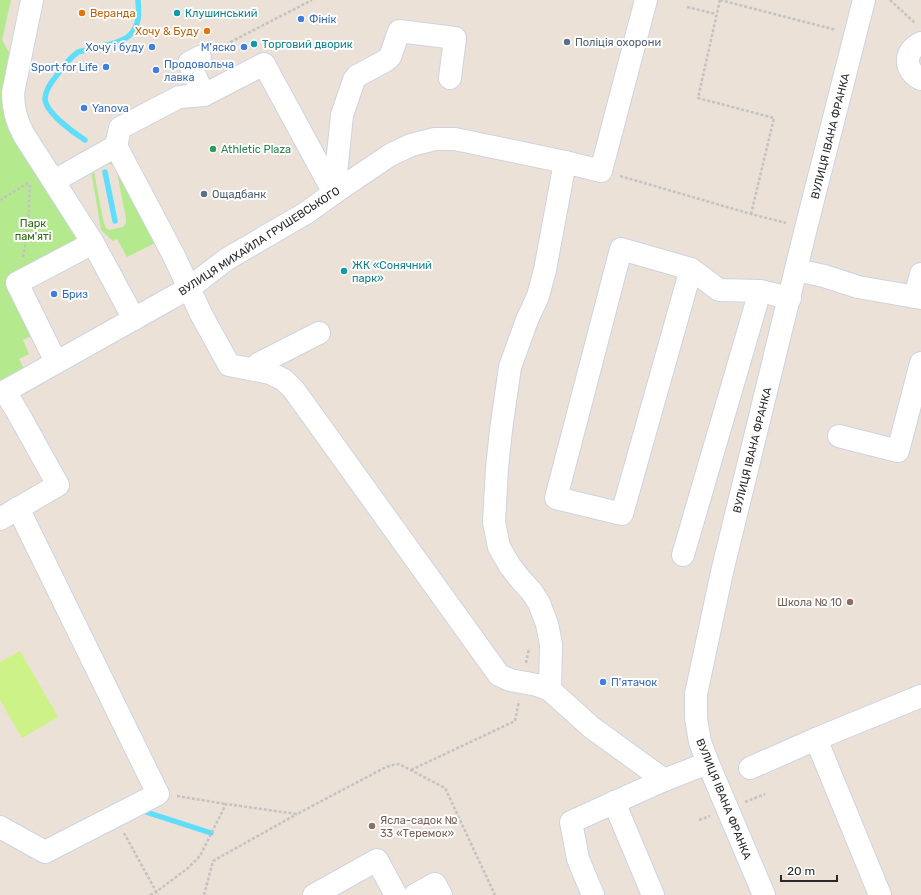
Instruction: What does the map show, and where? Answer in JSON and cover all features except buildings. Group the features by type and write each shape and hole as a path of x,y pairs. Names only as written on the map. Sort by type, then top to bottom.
{"street":[{"path":"32,0 13,93 15,115 45,180 93,243 134,319"},
{"path":"600,170 646,0"},
{"name":"ВУЛИЦЯ ІВАНА ФРАНКА","path":"764,895 700,742 696,718 696,694 722,572 797,270 806,228 864,0"},
{"path":"334,193 342,115 354,80 357,76 390,57 399,31 455,38 450,78"},
{"path":"918,34 916,46 912,49 908,57 908,61 910,70 921,79"},
{"path":"200,57 189,63 204,96"},
{"path":"334,193 264,64 204,96 179,97 120,128 116,146 174,256 201,314 229,365 270,373 284,380 294,390 499,675 510,680 537,685 550,690 591,727 664,780"},
{"name":"ВУЛИЦЯ МИХАЙЛА ГРУШЕВСЬКОГО","path":"3,393 189,288 228,259 306,213 390,155 411,145 435,139 454,140 600,170"},
{"path":"45,180 116,146"},
{"path":"550,690 551,644 547,624 532,592 520,580 499,547 494,522 497,468 510,367 527,320 538,296 546,270 566,162"},
{"path":"56,362 17,283 93,243"},
{"path":"691,270 622,514 556,498 620,248 691,270 720,290 760,291 790,298"},
{"path":"797,270 824,276 858,287 918,298 921,274"},
{"path":"683,556 760,291"},
{"path":"255,370 258,364 319,333"},
{"path":"839,436 898,451 921,363"},
{"path":"0,827 46,852 158,794 9,513 58,485 18,413 3,393"},
{"path":"750,768 921,696"},
{"path":"816,739 880,895"},
{"path":"593,895 578,858 571,822 664,780 708,763"},
{"path":"614,802 653,895"},
{"path":"314,895 377,860 396,895"},
{"path":"415,895 435,884 441,895"}],"path":[{"path":"200,57 249,34 312,0"},
{"path":"751,214 774,118 698,98 720,0 856,35"},
{"path":"890,0 918,34"},
{"path":"687,7 716,14"},
{"path":"600,170 751,214 806,228"},
{"path":"0,200 30,182 45,180"},
{"path":"22,262 28,228 31,187 30,182"},
{"path":"411,770 515,720"},
{"path":"204,895 213,861 386,767 399,764 446,788 495,895"},
{"path":"158,794 297,814"},
{"path":"743,802 765,794"},
{"path":"150,895 157,893 188,868 200,856 226,804"},
{"path":"699,820 714,814"},
{"path":"115,816 157,893"}],"green space":[{"name":"Парк пам'яті","path":"0,0 11,0 2,40 10,54 3,96 81,243 8,281 36,334 23,340 29,354 19,359 25,371 0,385"},
{"path":"110,158 117,160 128,180 124,183 155,243 127,257 117,239 113,241 101,230 91,170","holes":["109,164 116,167 126,223 123,227 109,230 104,224 94,172 96,168 100,166"]},
{"path":"20,651 58,717 22,738 0,700 0,662"}],"waterway":[{"path":"85,140 61,122 50,110 45,99 47,89 61,69 78,52 115,43 130,35 137,23 139,14 138,0"},
{"path":"105,172 115,221"},
{"path":"140,810 211,833"}],"place":[{"name":"Веранда","path":"82,13"},
{"name":"Клушинський","path":"177,13"},
{"name":"Фінік","path":"301,19"},
{"name":"Хочу & Буду","path":"207,31"},
{"name":"Поліція охорони","path":"567,42"},
{"name":"Торговий дворик","path":"254,44"},
{"name":"Хочу і буду","path":"152,47"},
{"name":"М'яско","path":"244,47"},
{"name":"Sport for Life","path":"106,67"},
{"name":"Продовольча лавка","path":"156,70"},
{"name":"Yanova","path":"84,108"},
{"name":"Athletic Plaza","path":"213,149"},
{"name":"Ощадбанк","path":"204,194"},
{"name":"ЖК «Сонячний парк»","path":"344,271"},
{"name":"Бриз","path":"54,294"},
{"name":"Школа № 10","path":"850,602"},
{"name":"П'ятачок","path":"603,682"},
{"name":"Ясла-садок № 33 «Теремок»","path":"372,826"}]}
